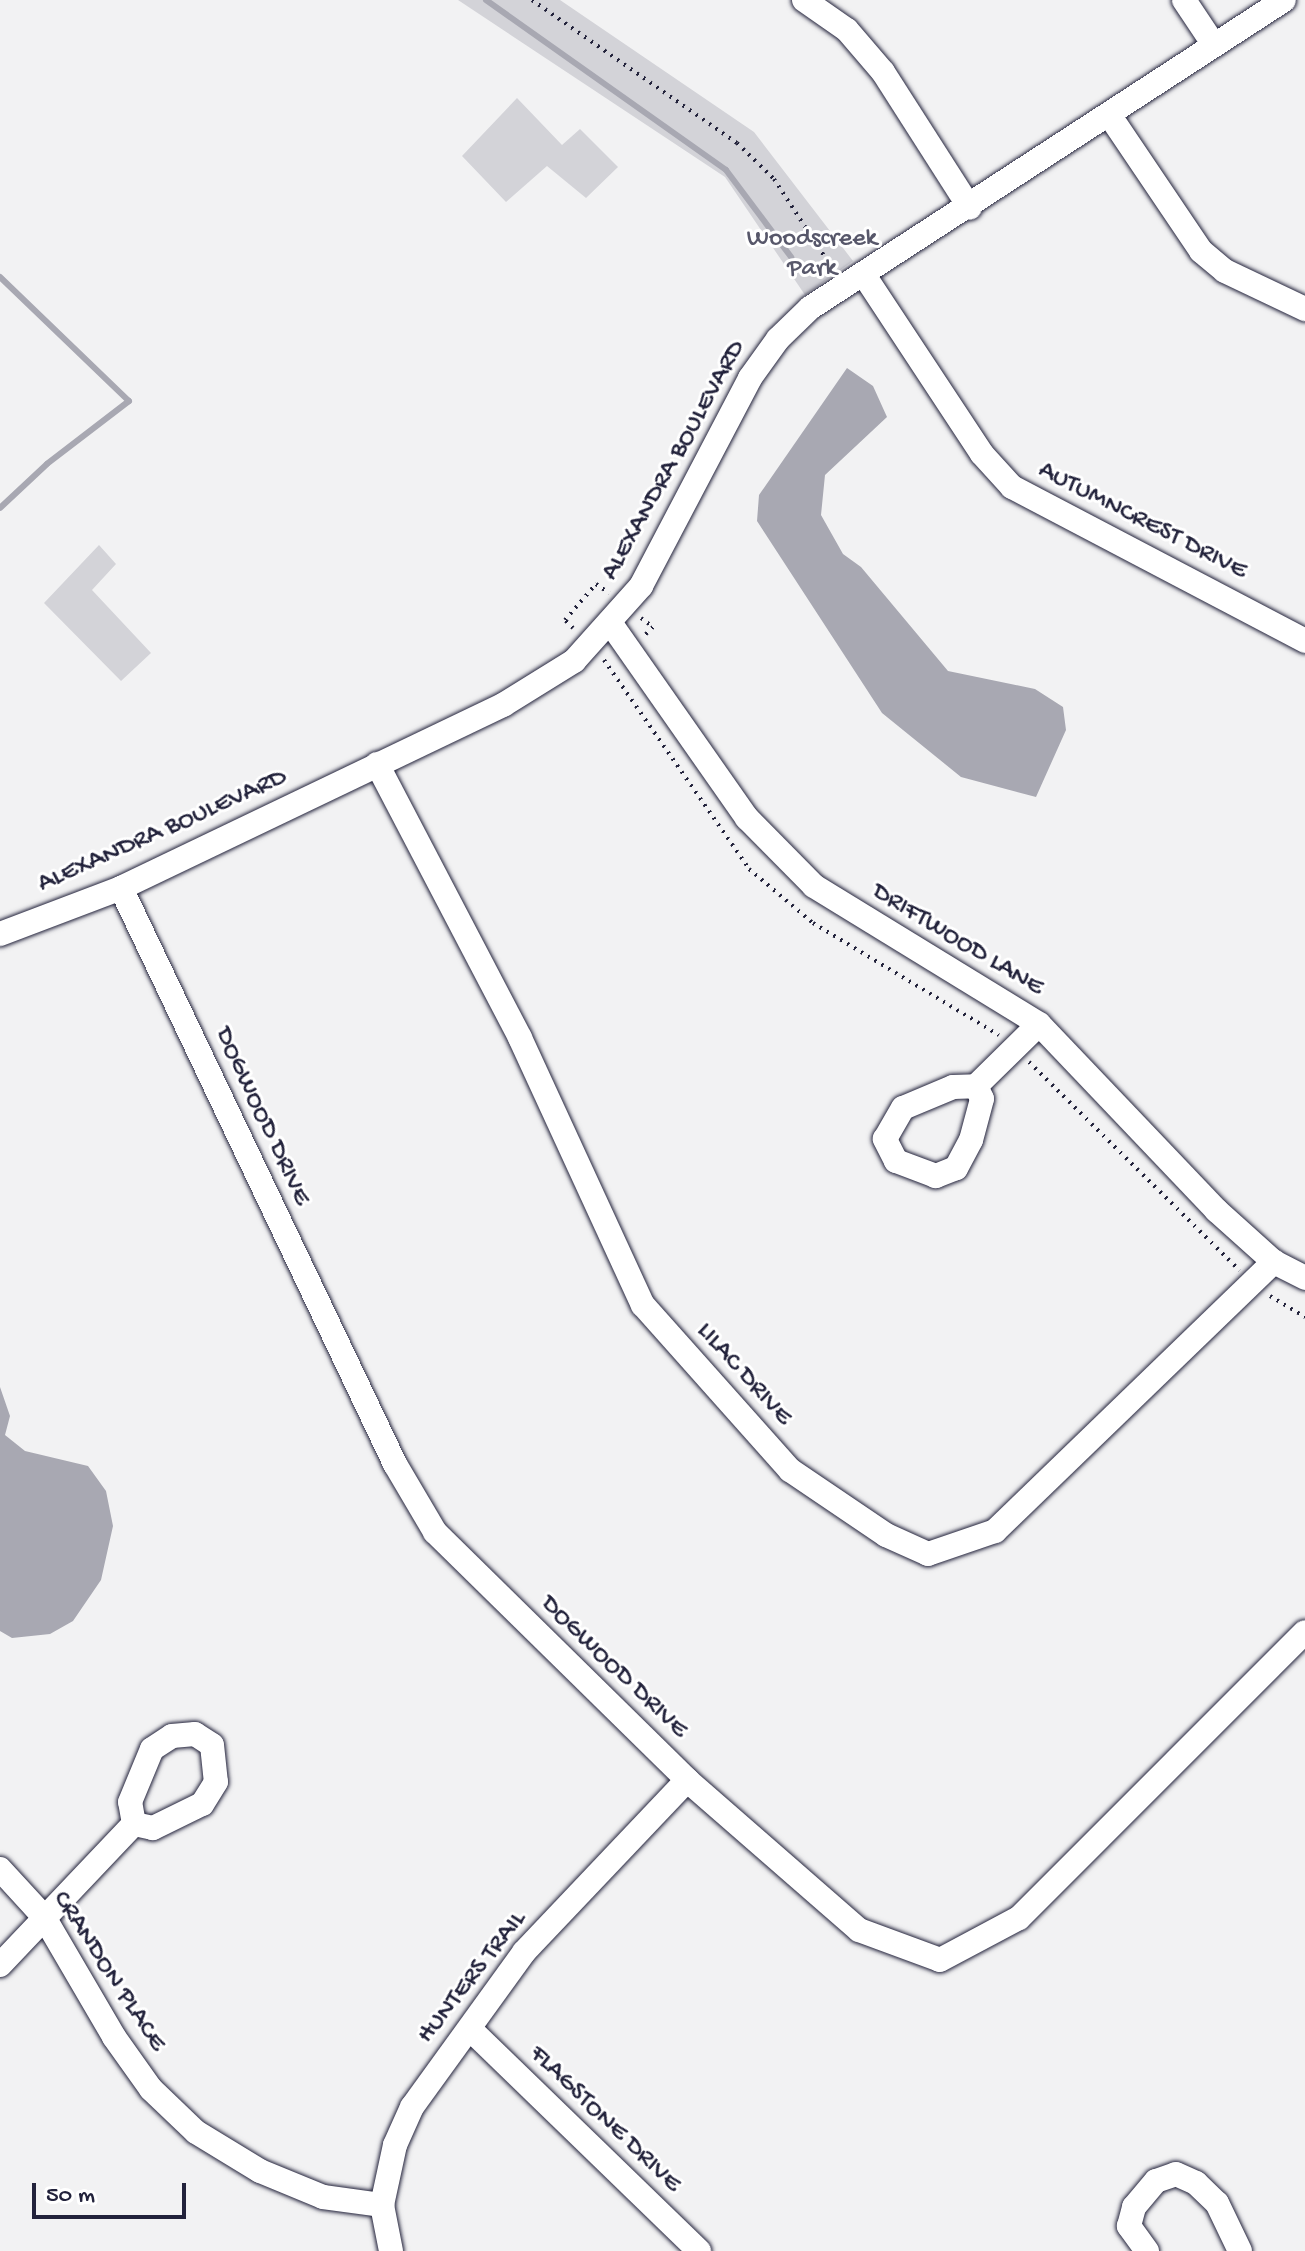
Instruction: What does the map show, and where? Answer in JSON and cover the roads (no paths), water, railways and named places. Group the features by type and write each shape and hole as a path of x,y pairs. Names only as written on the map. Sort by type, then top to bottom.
{"street":[{"path":"804,0 847,30 883,72 970,208"},
{"path":"1184,0 1214,45"},
{"name":"ALEXANDRA BOULEVARD","path":"0,934 121,888 503,705 574,661 611,624 641,586 750,378 778,339 810,308 970,208 1284,0"},
{"path":"1110,116 1201,251 1225,271 1305,309"},
{"name":"AUTUMNCREST DRIVE","path":"854,281 982,454 1012,487 1305,641"},
{"name":"DRIFTWOOD LANE","path":"611,624 747,818 814,886 1039,1024 1216,1210 1274,1262 1305,1278"},
{"name":"LILAC DRIVE","path":"377,764 520,1038 643,1305 790,1470 886,1535 928,1554 995,1531 1274,1262"},
{"name":"DOGWOOD DRIVE","path":"121,888 395,1464 435,1532 687,1780 859,1930 940,1960 1019,1918 1305,1632"},
{"path":"976,1086 1039,1024"},
{"name":"HUNTERS TRAIL","path":"391,2251 382,2205 395,2145 412,2107 524,1952 687,1780"},
{"path":"0,1965 134,1824"},
{"name":"CRANDON PLACE","path":"0,1869 44,1917 114,2037 151,2089 196,2132 260,2171 323,2197 382,2205"},
{"name":"FLAGSTONE DRIVE","path":"470,2029 699,2251"},
{"path":"1147,2251 1129,2226 1134,2207 1156,2181 1176,2174 1196,2183 1217,2203 1240,2251"}],"waterway":[{"path":"486,0 726,170 791,257"},
{"path":"0,277 129,401 47,464 0,508"}],"park label":[{"name":"Woodscreek Park","path":"812,255"}]}
